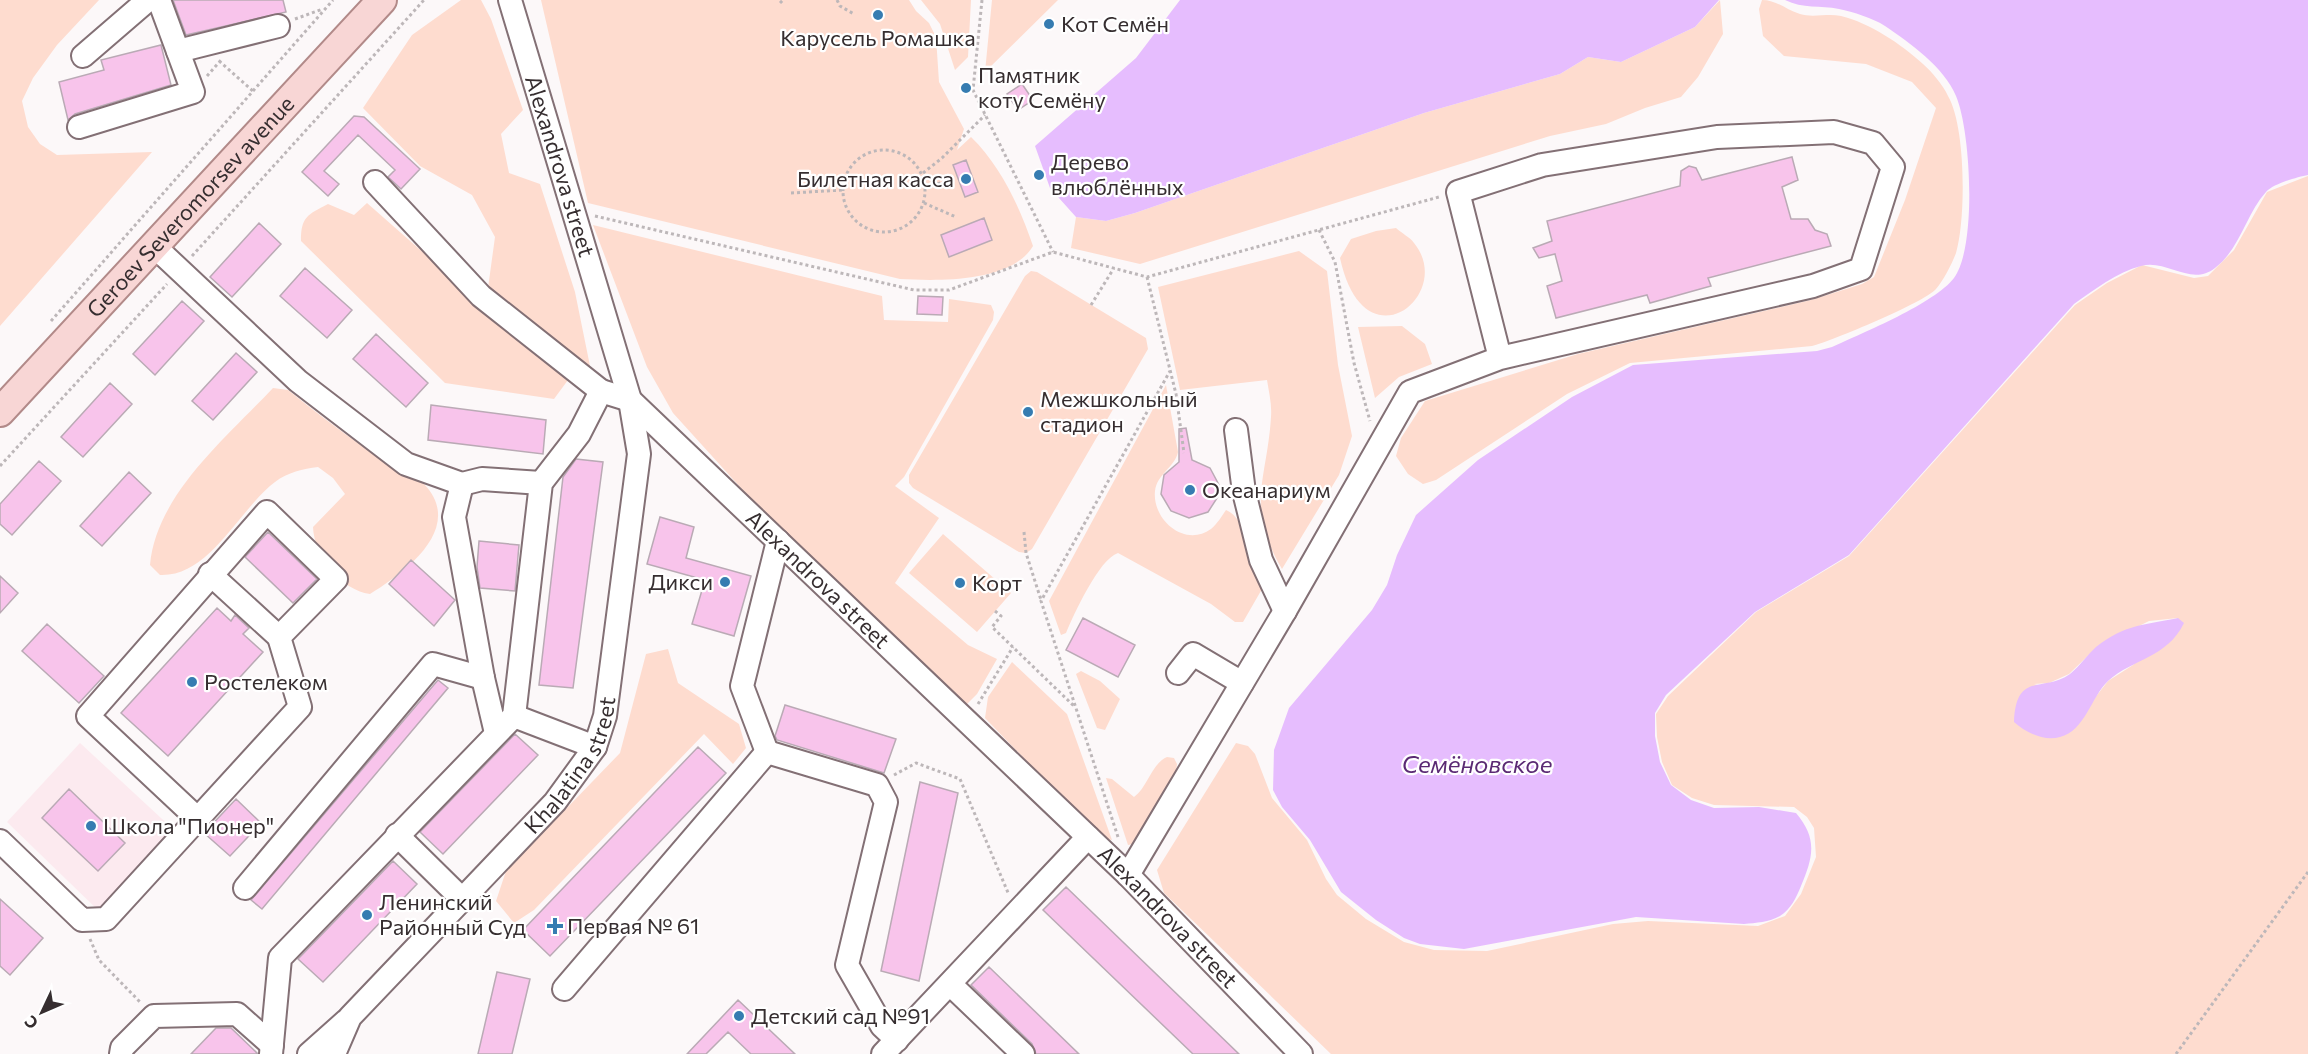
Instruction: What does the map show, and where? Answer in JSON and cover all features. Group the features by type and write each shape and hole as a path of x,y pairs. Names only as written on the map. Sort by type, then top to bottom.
{"main road":[{"name":"Geroev Severomorsev avenue","path":"0,412 382,0"}],"street":[{"path":"83,56 148,0"},
{"path":"80,127 193,92 159,0"},
{"name":"Alexandrova street","path":"510,0 630,400 1128,875 1301,1054"},
{"path":"178,51 278,26"},
{"path":"1128,875 1285,610 1410,392 1500,358 1813,286 1861,269 1893,167 1873,143 1834,132 1718,137 1542,165 1458,192 1500,358"},
{"path":"375,182 481,296 601,391 630,400"},
{"path":"153,245 298,381 406,464 462,484 482,479 541,483"},
{"path":"271,1049 280,958 514,716 541,483 579,434 601,391"},
{"name":"Khalatina street","path":"334,1054 350,1017 555,802 595,747 605,716 639,454 630,400"},
{"path":"1236,430 1244,492 1261,560 1285,610"},
{"path":"462,484 454,517 483,678 496,734"},
{"path":"200,820 88,716 210,574 267,512 336,579 279,637"},
{"path":"767,752 742,686 778,541"},
{"path":"0,841 82,920 106,919 200,820 300,707 279,637 210,574"},
{"path":"1178,673 1193,654 1242,682"},
{"path":"245,888 433,664 483,678"},
{"path":"514,716 595,747"},
{"path":"767,752 877,784 885,802 847,965 882,1026 890,1047 1088,837"},
{"path":"564,989 767,752"},
{"path":"397,835 463,900"},
{"path":"950,984 1023,1054"},
{"path":"122,1054 122,1048 154,1016 237,1014 271,1049"},
{"path":"309,1054 350,1017"}],"path":[{"path":"47,325 333,0"},
{"path":"0,466 424,0"},
{"path":"837,0 840,6 854,14"},
{"path":"982,0 973,90 1053,252"},
{"path":"278,26 325,9"},
{"path":"219,62 253,90"},
{"path":"922,173 942,158 985,115"},
{"path":"875,150 895,151 904,155 922,173 926,187 924,203 918,215 903,228 884,232 873,231 856,221 850,213 843,190 851,166 858,159 875,150"},
{"path":"926,187 954,179"},
{"path":"791,194 843,190"},
{"path":"588,214 914,290 949,290 1053,252 1147,277 1458,192"},
{"path":"924,203 956,217"},
{"path":"1319,230 1335,262 1354,363 1378,448"},
{"path":"1091,305 1114,268"},
{"path":"1147,277 1170,371 1184,453"},
{"path":"1041,601 1170,371"},
{"path":"1024,532 1026,553 1121,846 1109,858"},
{"path":"995,611 1001,616 992,627 1075,707"},
{"path":"965,719 976,708 1013,647"},
{"path":"877,784 916,763 960,779 1016,913"},
{"path":"2176,1054 2308,872"},
{"path":"82,920 99,960 154,1016"}],"shaded area":[{"path":"0,0 99,0 57,45 33,78 22,101 28,127 40,144 57,155 152,152 0,326"},
{"path":"461,0 481,0 491,19 523,110 501,134 509,173 540,184 575,292 590,366 573,360 488,288 495,237 472,195 420,166 363,108 412,35"},
{"path":"541,0 909,0 916,11 929,23 936,37 939,82 964,129 957,150 971,137 991,160 1008,187 1033,246 1023,258 991,273 953,279 900,279 588,203"},
{"path":"921,0 971,0 968,57 955,70 940,24"},
{"path":"992,0 1058,0 985,72"},
{"path":"1720,0 1723,34 1698,77 1681,97 1645,108 1606,124 1550,136 1140,264 1071,248 1076,217 1106,221 1135,213 1424,113 1560,74 1588,57 1621,62 1695,27"},
{"path":"1762,0 1800,14 1836,15 1863,24 1885,35 1914,56 1943,87 1954,110 1958,129 1963,197 1956,253 1939,286 1915,303 1812,346 1630,363 1567,394 1436,480 1423,484 1408,474 1396,456 1401,438 1425,401 1578,354 1811,300 1862,284 1874,277 1905,200 1936,108 1912,82 1866,64 1784,56 1763,36 1759,9"},
{"path":"2308,176 2308,1054 1331,1054 1164,893 1157,870 1236,743 1248,746 1255,754 1272,798 1307,840 1326,879 1337,895 1366,919 1404,942 1434,950 1487,951 1613,924 1648,921 1758,926 1785,916 1801,894 1816,857 1814,828 1807,817 1794,807 1714,805 1692,798 1672,785 1662,762 1657,737 1656,714 1668,696 1756,612 1849,556 2075,305 2107,283 2142,265 2194,278 2208,276 2234,250 2267,192","holes":["2178,618 2133,665 2108,681 2094,699 2034,684 2049,683 2069,674 2097,647 2149,621"]},
{"path":"367,203 568,380 554,399 445,383 301,241 304,222 315,211 328,204 354,215"},
{"path":"593,225 882,296 884,320 948,322 949,299 991,305 994,312 993,320 904,477 895,486 939,518 895,583 968,645 997,659 977,694 965,706 750,498 673,413 647,367"},
{"path":"1396,228 1414,243 1424,263 1424,282 1415,299 1402,311 1385,315 1368,310 1352,291 1340,258 1351,239 1376,231"},
{"path":"1299,251 1327,271 1338,365 1352,436 1339,475 1282,569 1264,528 1261,510 1261,493 1271,417 1267,380 1180,390 1158,287"},
{"name":"Межшкольный стадион","path":"1031,271 1037,272 1146,338 1148,349 1032,549 1026,553 1019,552 913,488 909,483 909,475 1025,276"},
{"path":"1402,326 1425,344 1432,364 1399,377 1375,398 1358,327"},
{"path":"1166,385 1178,452 1156,485 1155,502 1159,512 1172,528 1191,535 1201,534 1211,529 1226,510 1233,515 1240,523 1250,545 1262,589 1243,622 1235,622 1211,604 1118,553 1103,565 1095,576 1066,633 1061,635 1049,601"},
{"path":"273,388 288,390 365,448 411,474 424,484 435,500 438,517 434,533 426,548 399,574 370,594 359,591 339,579 318,549 313,527 345,494 333,478 318,467 296,472 275,482 209,554 194,565 178,573 160,575 150,565 155,539 179,491 215,447"},
{"name":"Корт","path":"943,534 1011,593 977,632 909,573"},
{"path":"668,649 678,683 739,724 746,748 733,764 704,734 534,910 514,923 496,901 506,871 620,753 646,654"},
{"path":"1012,662 1067,714 1112,840 1100,837 985,718 988,697"},
{"path":"1081,671 1100,681 1120,699 1105,730 1097,728 1076,674"},
{"name":"Школа \"Пионер\"","path":"80,743 175,831 100,912 7,822"},
{"path":"1167,757 1174,758 1177,764 1176,772 1133,844 1128,845 1106,778 1112,779 1134,797 1143,788 1157,765"}],"water":[{"path":"1180,0 1719,0 1695,27 1621,62 1588,57 1560,74 1424,113 1135,213 1106,221 1076,217 1050,188 1035,146 1136,58"},
{"name":"Семёновское","path":"1785,0 2308,0 2308,175 2269,189 2253,210 2231,251 2215,268 2206,273 2197,275 2160,266 2141,266 2115,277 2074,304 1849,555 1755,612 1666,695 1655,713 1655,736 1660,762 1671,785 1691,800 1714,808 1759,807 1796,813 1808,831 1811,848 1808,866 1797,895 1784,913 1767,921 1744,924 1636,917 1464,949 1420,944 1404,938 1376,920 1341,892 1310,840 1282,807 1273,790 1274,750 1289,708 1372,610 1387,585 1397,555 1416,515 1478,460 1572,397 1633,365 1817,351 1832,347 1897,317 1945,288 1954,278 1961,263 1969,216 1968,161 1961,113 1951,85 1925,56 1880,23 1845,10 1798,5"},
{"path":"2178,618 2184,623 2169,644 2108,681 2082,721 2069,734 2054,738 2041,737 2014,722 2016,706 2025,689 2070,674 2096,647 2116,634 2136,626"}],"building":[{"path":"173,0 283,0 286,12 186,35"},
{"path":"161,45 171,85 75,114 68,120 59,82 104,70 101,60"},
{"path":"1022,84 1033,100 1018,110 1007,94"},
{"path":"354,116 364,117 420,169 401,189 388,177 395,170 358,135 324,171 339,184 328,196 302,172"},
{"path":"1792,157 1798,180 1782,187 1791,219 1808,219 1815,230 1827,234 1831,246 1708,278 1711,286 1650,303 1647,295 1556,318 1547,286 1562,281 1555,254 1539,258 1533,248 1552,241 1547,221 1680,186 1681,171 1689,166 1696,168 1702,180"},
{"name":"Билетная касса","path":"966,160 978,192 965,197 953,165"},
{"path":"984,218 992,240 949,257 941,235"},
{"path":"259,223 281,244 232,297 210,277"},
{"path":"305,268 352,310 327,338 280,296"},
{"path":"918,296 943,297 942,315 917,314"},
{"path":"182,301 204,321 155,375 133,354"},
{"path":"376,334 428,383 406,407 353,359"},
{"path":"236,353 257,372 213,420 192,401"},
{"path":"110,383 132,404 83,457 61,437"},
{"path":"431,405 546,420 543,454 428,440"},
{"name":"Океанариум","path":"1186,428 1192,460 1210,468 1219,485 1219,495 1208,512 1189,518 1171,511 1161,494 1164,475 1179,462 1179,429"},
{"path":"576,459 603,462 573,688 539,685 563,477"},
{"path":"39,461 61,481 12,535 0,524 0,504"},
{"path":"129,472 151,493 102,546 80,526"},
{"path":"660,517 694,527 686,558 751,576 734,636 692,624 705,580 647,564"},
{"path":"268,532 317,579 293,603 245,557"},
{"path":"479,541 519,545 515,591 480,588 477,567"},
{"path":"411,560 455,600 434,626 389,584"},
{"path":"0,576 18,593 0,613"},
{"name":"Ростелеком","path":"217,608 231,621 235,615 249,628 243,634 263,652 168,756 121,713"},
{"path":"1083,618 1135,645 1118,677 1066,650"},
{"path":"47,624 104,676 79,703 22,651"},
{"path":"438,680 448,688 262,909 251,900"},
{"path":"785,705 896,739 884,773 777,740 775,736"},
{"path":"515,734 538,755 443,854 420,832"},
{"path":"698,747 726,773 550,956 523,930"},
{"path":"920,782 958,793 919,981 881,971"},
{"path":"69,789 125,843 98,871 42,818"},
{"path":"236,799 261,823 230,856 204,833"},
{"path":"393,861 417,884 323,982 298,959"},
{"path":"1066,887 1239,1054 1193,1054 1043,910"},
{"path":"0,899 43,938 10,975 0,966"},
{"path":"989,967 1079,1054 1036,1054 1032,1044 971,985"},
{"path":"497,972 530,979 512,1054 478,1054"},
{"name":"Детский сад №91","path":"738,1000 795,1054 751,1054 728,1032 706,1054 687,1054"},
{"path":"216,1028 231,1028 258,1054 191,1054"}],"place":[{"name":"Карусель Ромашка","path":"878,15"},
{"name":"Кот Семён","path":"1049,24"},
{"name":"Памятник коту Семёну","path":"966,88"},
{"name":"Дерево влюблённых","path":"1039,175"},
{"name":"Билетная касса","path":"966,179"},
{"name":"Межшкольный стадион","path":"1028,412"},
{"name":"Океанариум","path":"1190,490"},
{"name":"Дикси","path":"725,582"},
{"name":"Корт","path":"960,583"},
{"name":"Ростелеком","path":"192,682"},
{"name":"Школа \"Пионер\"","path":"91,826"},
{"name":"Ленинский Районный Суд","path":"367,915"},
{"name":"Первая № 61","path":"555,926"},
{"name":"Детский сад №91","path":"739,1016"}]}
